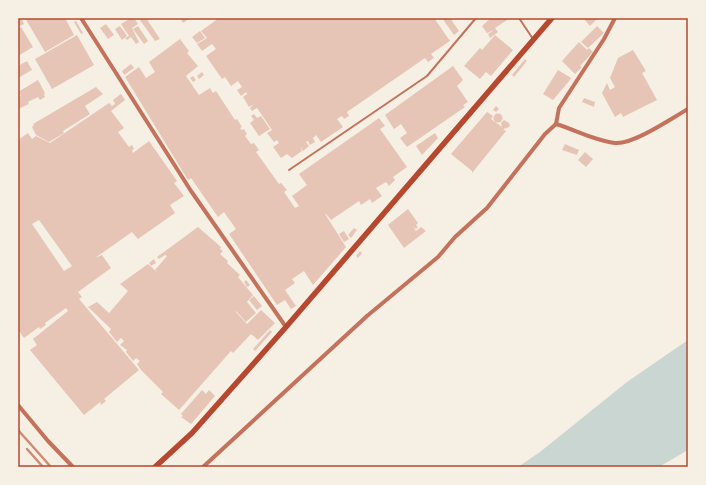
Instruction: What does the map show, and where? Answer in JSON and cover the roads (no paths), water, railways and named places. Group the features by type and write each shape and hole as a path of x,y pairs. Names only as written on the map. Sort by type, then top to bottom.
{"main road":[{"path":"155,467 192,434 552,18"}],"street":[{"path":"81,18 190,191 286,327"},
{"path":"203,467 367,316 438,257 455,237 487,208 545,134 556,124 559,108 604,39 615,18"},
{"path":"556,124 617,144 636,138 688,109"},
{"path":"18,405 48,441 73,467"}],"lane":[{"path":"289,170 427,76 476,18"},
{"path":"520,18 534,40"}],"railway":[{"path":"18,430 51,467"},
{"path":"27,449 43,467"}]}
